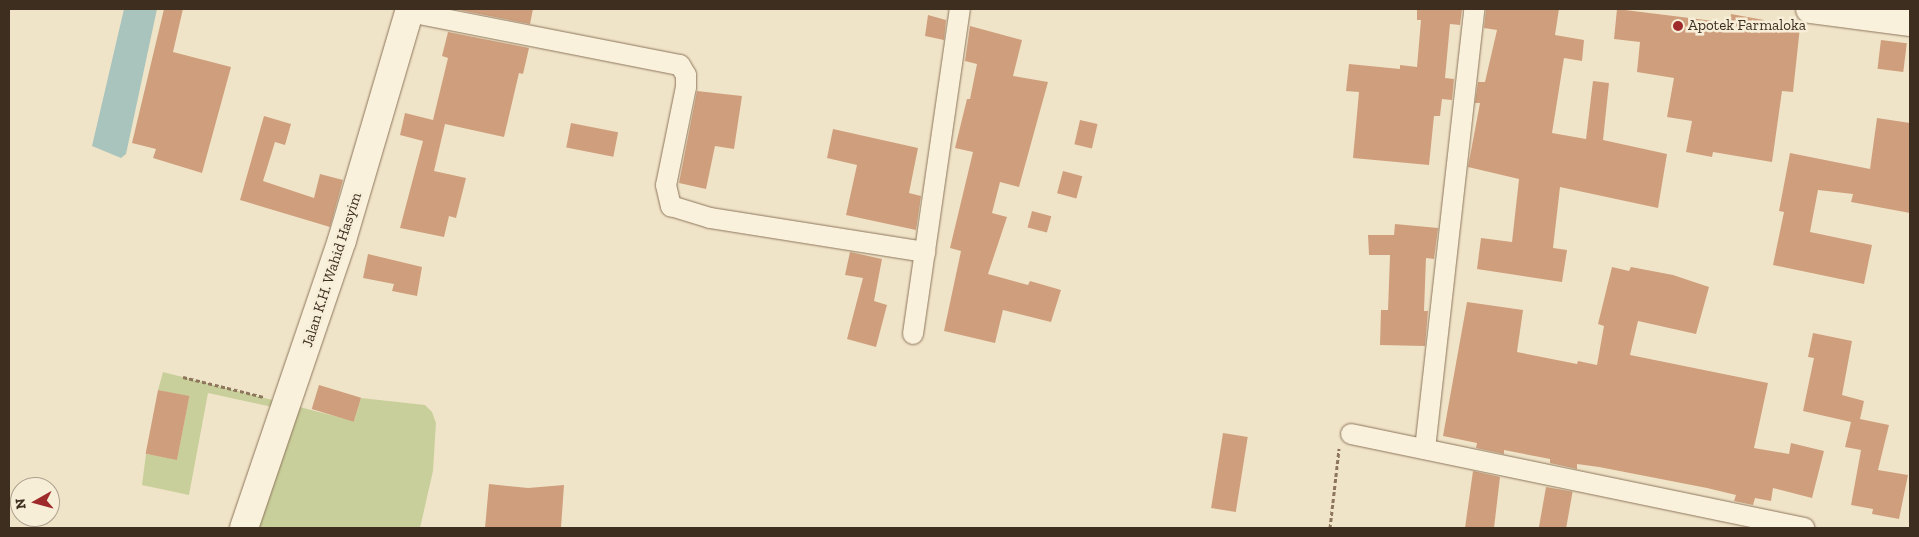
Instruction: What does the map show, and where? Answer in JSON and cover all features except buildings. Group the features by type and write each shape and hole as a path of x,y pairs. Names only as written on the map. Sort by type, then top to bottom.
{"street":[{"path":"912,334 960,9"},
{"path":"1425,449 1474,9"},
{"path":"1810,9 1910,22"},
{"path":"410,10 680,65 686,75 686,87 666,185 671,206 710,218 925,252"},
{"name":"Jalan K.H. Wahid Hasyim","path":"244,528 342,240 410,10"},
{"path":"1351,434 1804,528"}],"path":[{"path":"183,377 288,403"},
{"path":"1330,528 1341,441 1344,435 1351,434"}],"green space":[{"path":"163,372 354,421 361,398 425,405 432,412 436,423 433,471 420,528 244,528 286,410 208,393 189,495 142,485 146,454 177,459 189,397 158,390"}],"water":[{"path":"124,9 157,9 126,154 121,158 92,146"}],"place":[{"name":"Apotek Farmaloka","path":"1678,26"}]}
